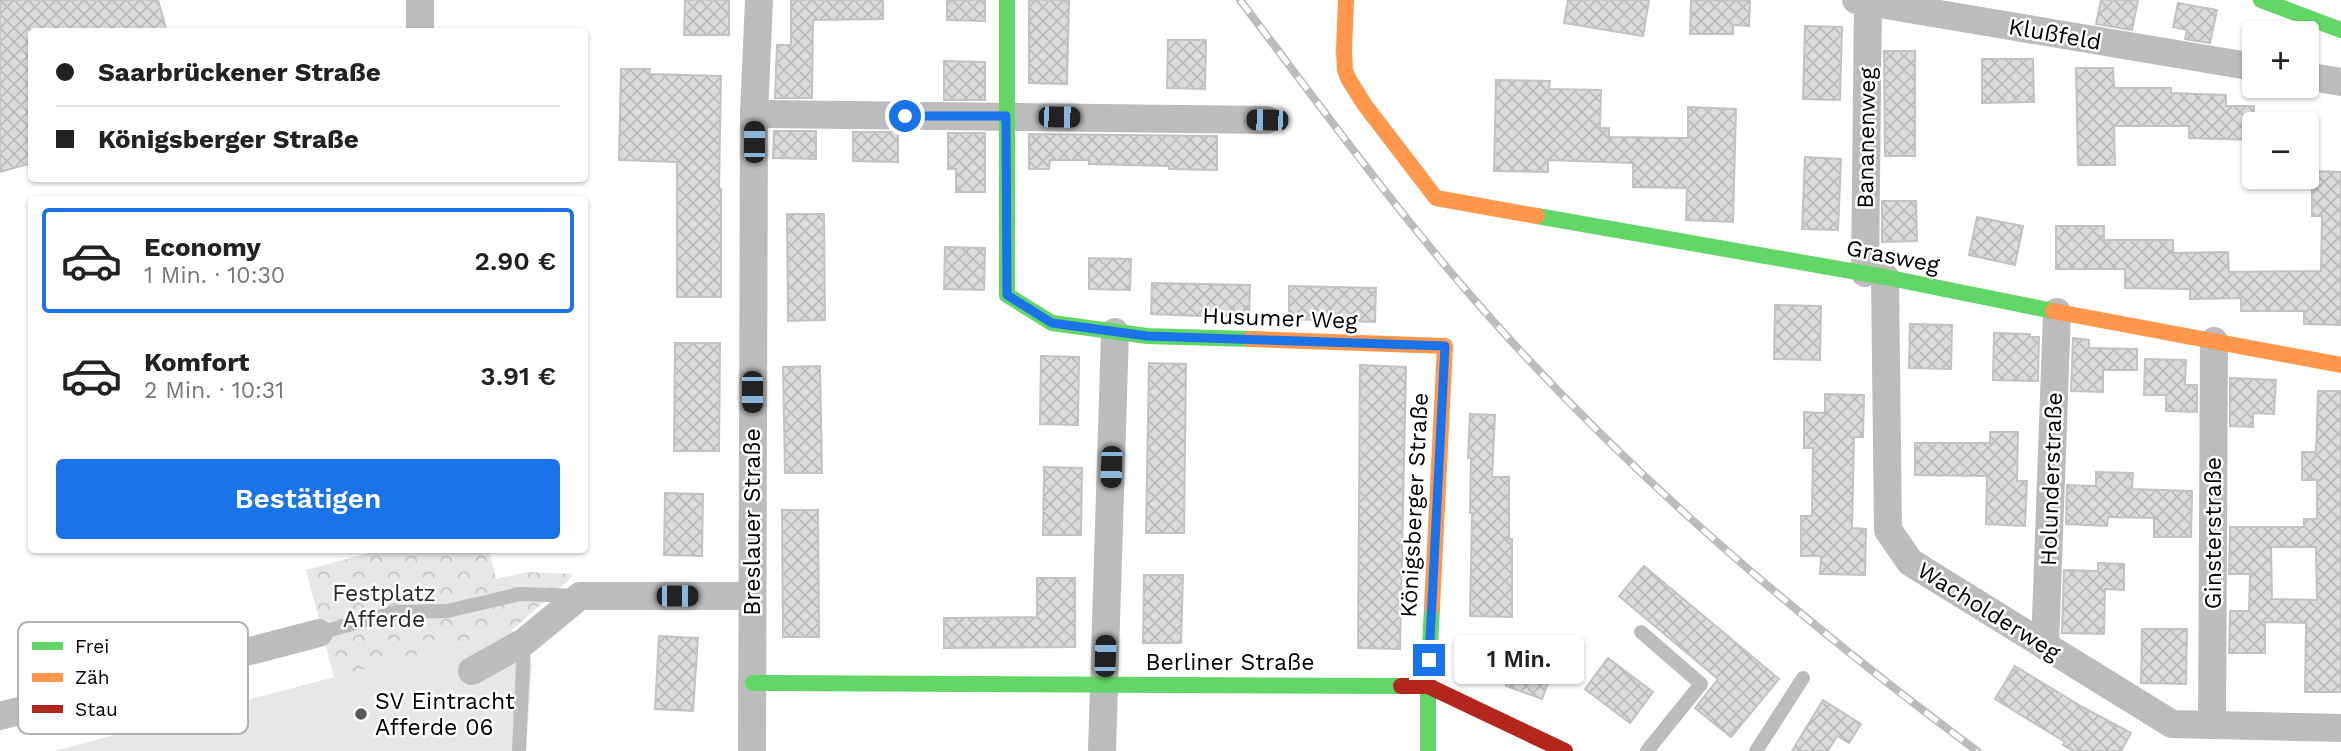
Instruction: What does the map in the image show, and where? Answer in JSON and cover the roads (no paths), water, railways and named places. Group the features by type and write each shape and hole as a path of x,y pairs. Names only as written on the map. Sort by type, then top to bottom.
{"street":[{"path":"420,0 420,28"},
{"name":"Breslauer Straße","path":"752,751 754,114 759,0"},
{"path":"1006,116 1007,0"},
{"name":"Grasweg","path":"1346,0 1344,50 1348,78 1364,104 1436,198 1875,275 2341,365"},
{"path":"2261,0 2327,17"},
{"name":"Klußfeld","path":"1862,1 2242,65"},
{"name":"Bananenweg","path":"1862,1 1875,275"},
{"path":"2319,78 2341,82"},
{"path":"754,114 1267,120"},
{"name":"Husumer Weg","path":"1006,116 1007,295 1052,323 1147,336 1445,346"},
{"name":"Wacholderweg","path":"1875,275 1888,530 1910,562 2172,724 2341,728"},
{"name":"Holunderstraße","path":"2045,646 2057,312"},
{"path":"1102,751 1115,332"},
{"name":"Ginsterstraße","path":"2212,725 2214,341"},
{"name":"Königsberger Straße","path":"1428,751 1428,686 1445,346"},
{"path":"472,671 524,642 580,596 751,596"},
{"path":"248,651 319,633"},
{"name":"Berliner Straße","path":"753,682 1428,686 1565,751"},
{"path":"0,716 18,711"}],"lane":[{"path":"319,633 397,612 447,611 520,594 580,596"},
{"path":"1641,632 1701,684 1647,751"},
{"path":"519,751 524,642"},
{"path":"1756,751 1802,677"}],"railway":[{"path":"1240,0 1421,236 1482,309 1546,379 1682,511 1754,574 1901,694 1977,751"}],"place":[{"name":"SV Eintracht Afferde 06","path":"361,714"}],"park label":[{"name":"Festplatz Afferde","path":"384,606"}]}
